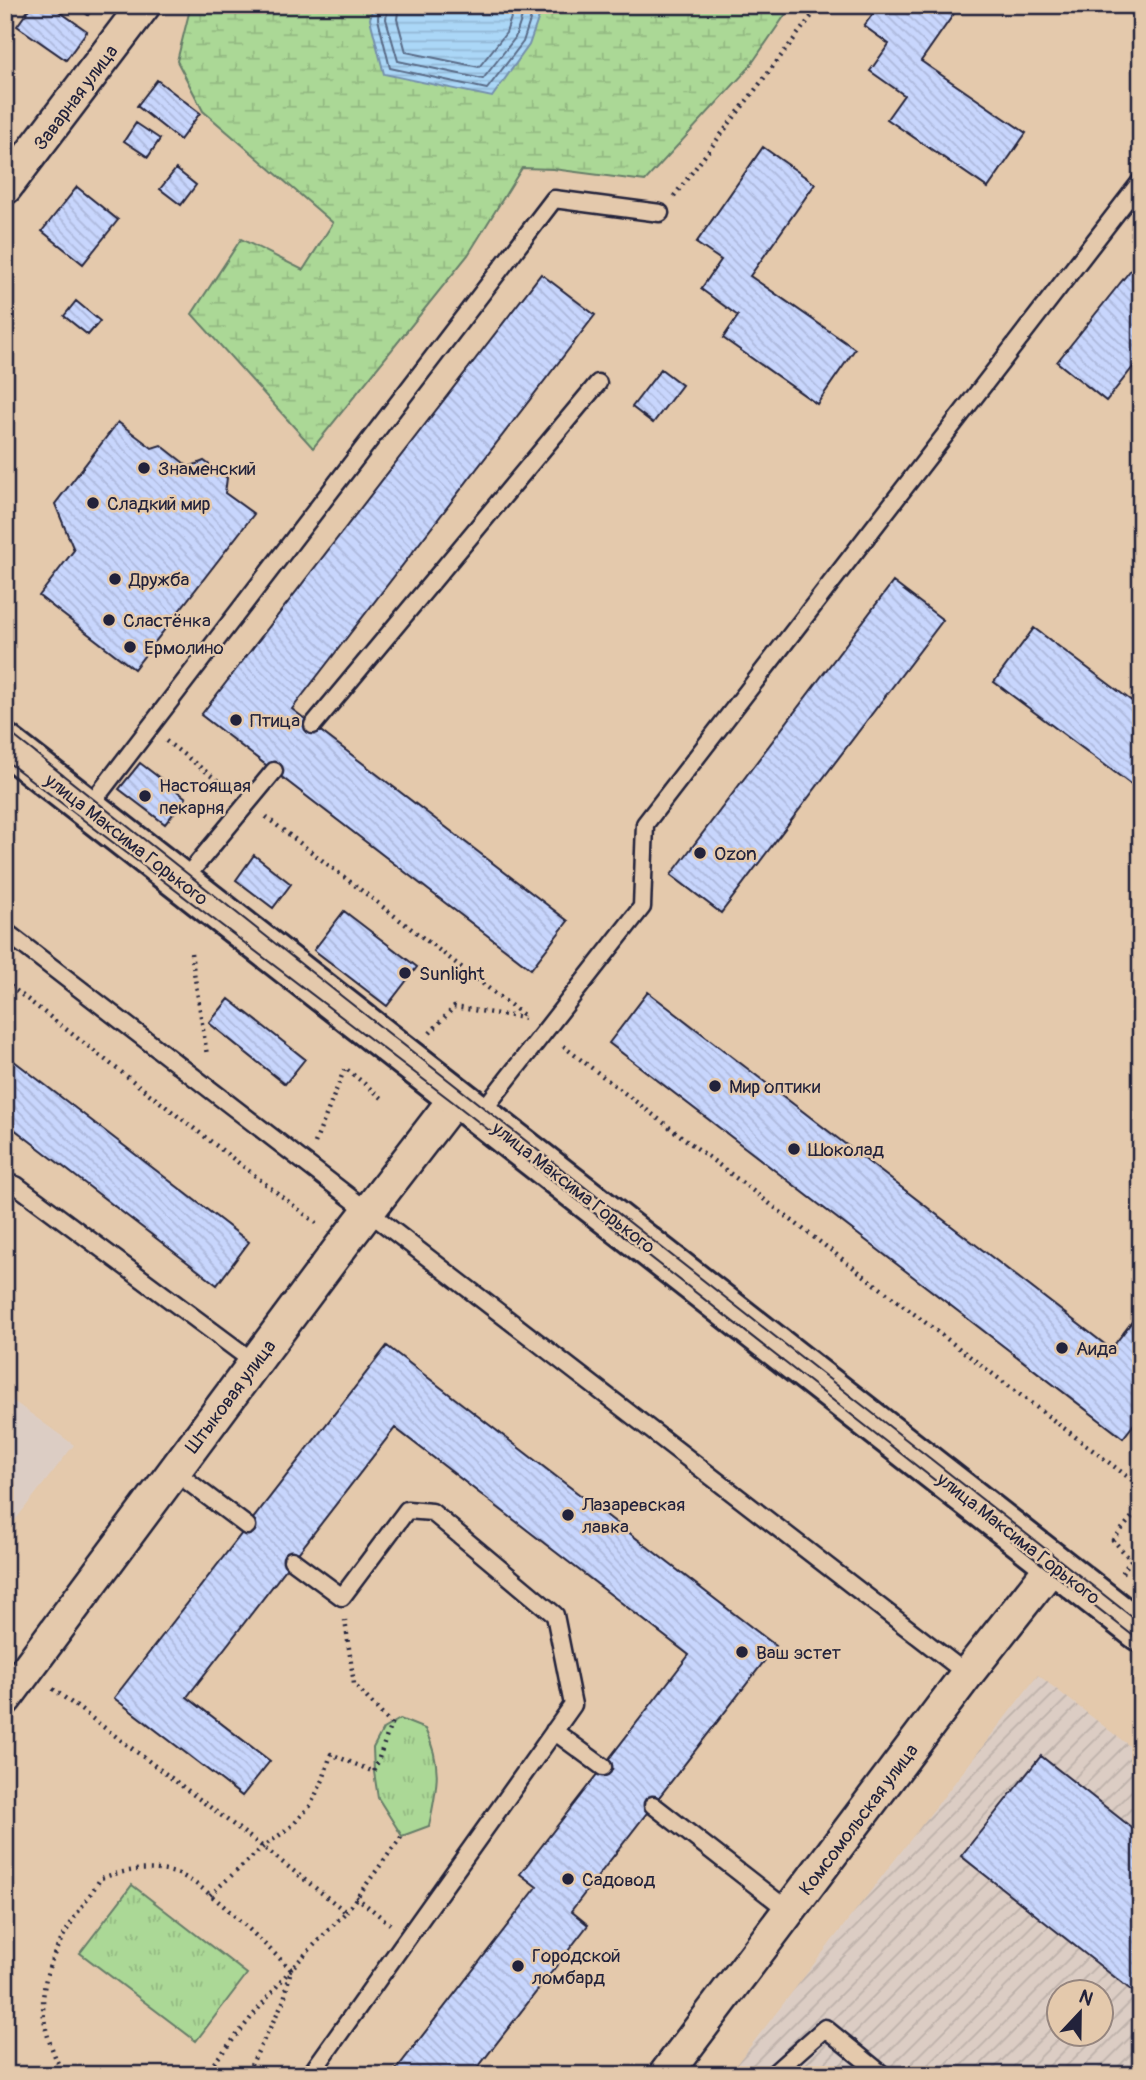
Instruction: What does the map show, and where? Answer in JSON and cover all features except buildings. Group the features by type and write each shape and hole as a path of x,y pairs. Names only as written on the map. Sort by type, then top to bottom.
{"main road":[{"name":"улица Максима Горького","path":"5,744 1141,1632"}],"street":[{"name":"Заварная улица","path":"5,188 144,5"},
{"name":"Штыковая улица","path":"5,1699 343,1244 368,1212 469,1105"},
{"name":"Комсомольская улица","path":"665,2075 967,1674 1053,1565"}],"lane":[{"path":"469,1105 544,1031 642,907 645,824 1141,181"},
{"path":"88,808 554,199 660,213"},
{"path":"313,725 598,383"},
{"path":"182,882 274,771"},
{"path":"5,931 967,1674"},
{"path":"5,1183 16,1185 255,1363"},
{"path":"174,1471 247,1527"},
{"path":"292,1560 342,1597 408,1510 432,1512 555,1615 573,1705 310,2075"},
{"path":"554,1731 603,1767"},
{"path":"653,1805 789,1910"},
{"path":"772,2075 825,2028 883,2075"}],"path":[{"path":"660,213 820,5"},
{"path":"150,728 528,1019 454,1006 428,1035"},
{"path":"191,953 213,1092"},
{"path":"5,982 343,1244"},
{"path":"544,1031 1141,1487"},
{"path":"307,1164 345,1068 382,1098"},
{"path":"1101,1602 1131,1560 1112,1540 1141,1506"},
{"path":"210,1895 263,1847 292,1826 310,1806 323,1780 331,1754 374,1772 391,1724 354,1684 342,1597"},
{"path":"27,1670 346,1912"},
{"path":"204,2075 291,1969 346,1912 402,1836"},
{"path":"65,2075 60,2069 45,2029 42,1995 49,1963 101,1878 130,1869 176,1873 200,1886 291,1969"},
{"path":"356,1898 407,1938"},
{"path":"246,2075 284,2000 291,1969"}],"shaded area":[{"path":"5,1395 74,1445 5,1533"},
{"path":"1038,1675 1141,1755 1141,2075 728,2075"}],"green space":[{"path":"191,5 792,5 748,69 645,181 553,169 522,168 468,255 313,448 192,314 241,239 303,270 333,223 203,111 177,61"},
{"path":"400,1719 425,1729 431,1742 437,1777 429,1826 402,1836 378,1798 373,1748 383,1729"},
{"path":"132,1885 247,1974 196,2041 80,1953"}],"water":[{"path":"373,5 543,5 529,45 492,97 384,74 370,19"}],"tram line":[{"path":"5,541 5,553"},
{"path":"5,729 1141,1624"},
{"path":"5,760 453,1102 1141,1642"}],"place":[{"name":"Знаменский","path":"144,468"},
{"name":"Сладкий мир","path":"93,503"},
{"name":"Дружба","path":"115,579"},
{"name":"Сластёнка","path":"109,620"},
{"name":"Ермолино","path":"130,647"},
{"name":"Птица","path":"236,720"},
{"name":"Настоящая пекарня","path":"145,796"},
{"name":"Ozon","path":"700,853"},
{"name":"Sunlight","path":"405,973"},
{"name":"Мир оптики","path":"715,1086"},
{"name":"Шоколад","path":"794,1149"},
{"name":"Аида","path":"1062,1348"},
{"name":"Лазаревская лавка","path":"568,1515"},
{"name":"Ваш эстет","path":"742,1652"},
{"name":"Садовод","path":"568,1879"},
{"name":"Городской ломбард","path":"518,1966"}]}
